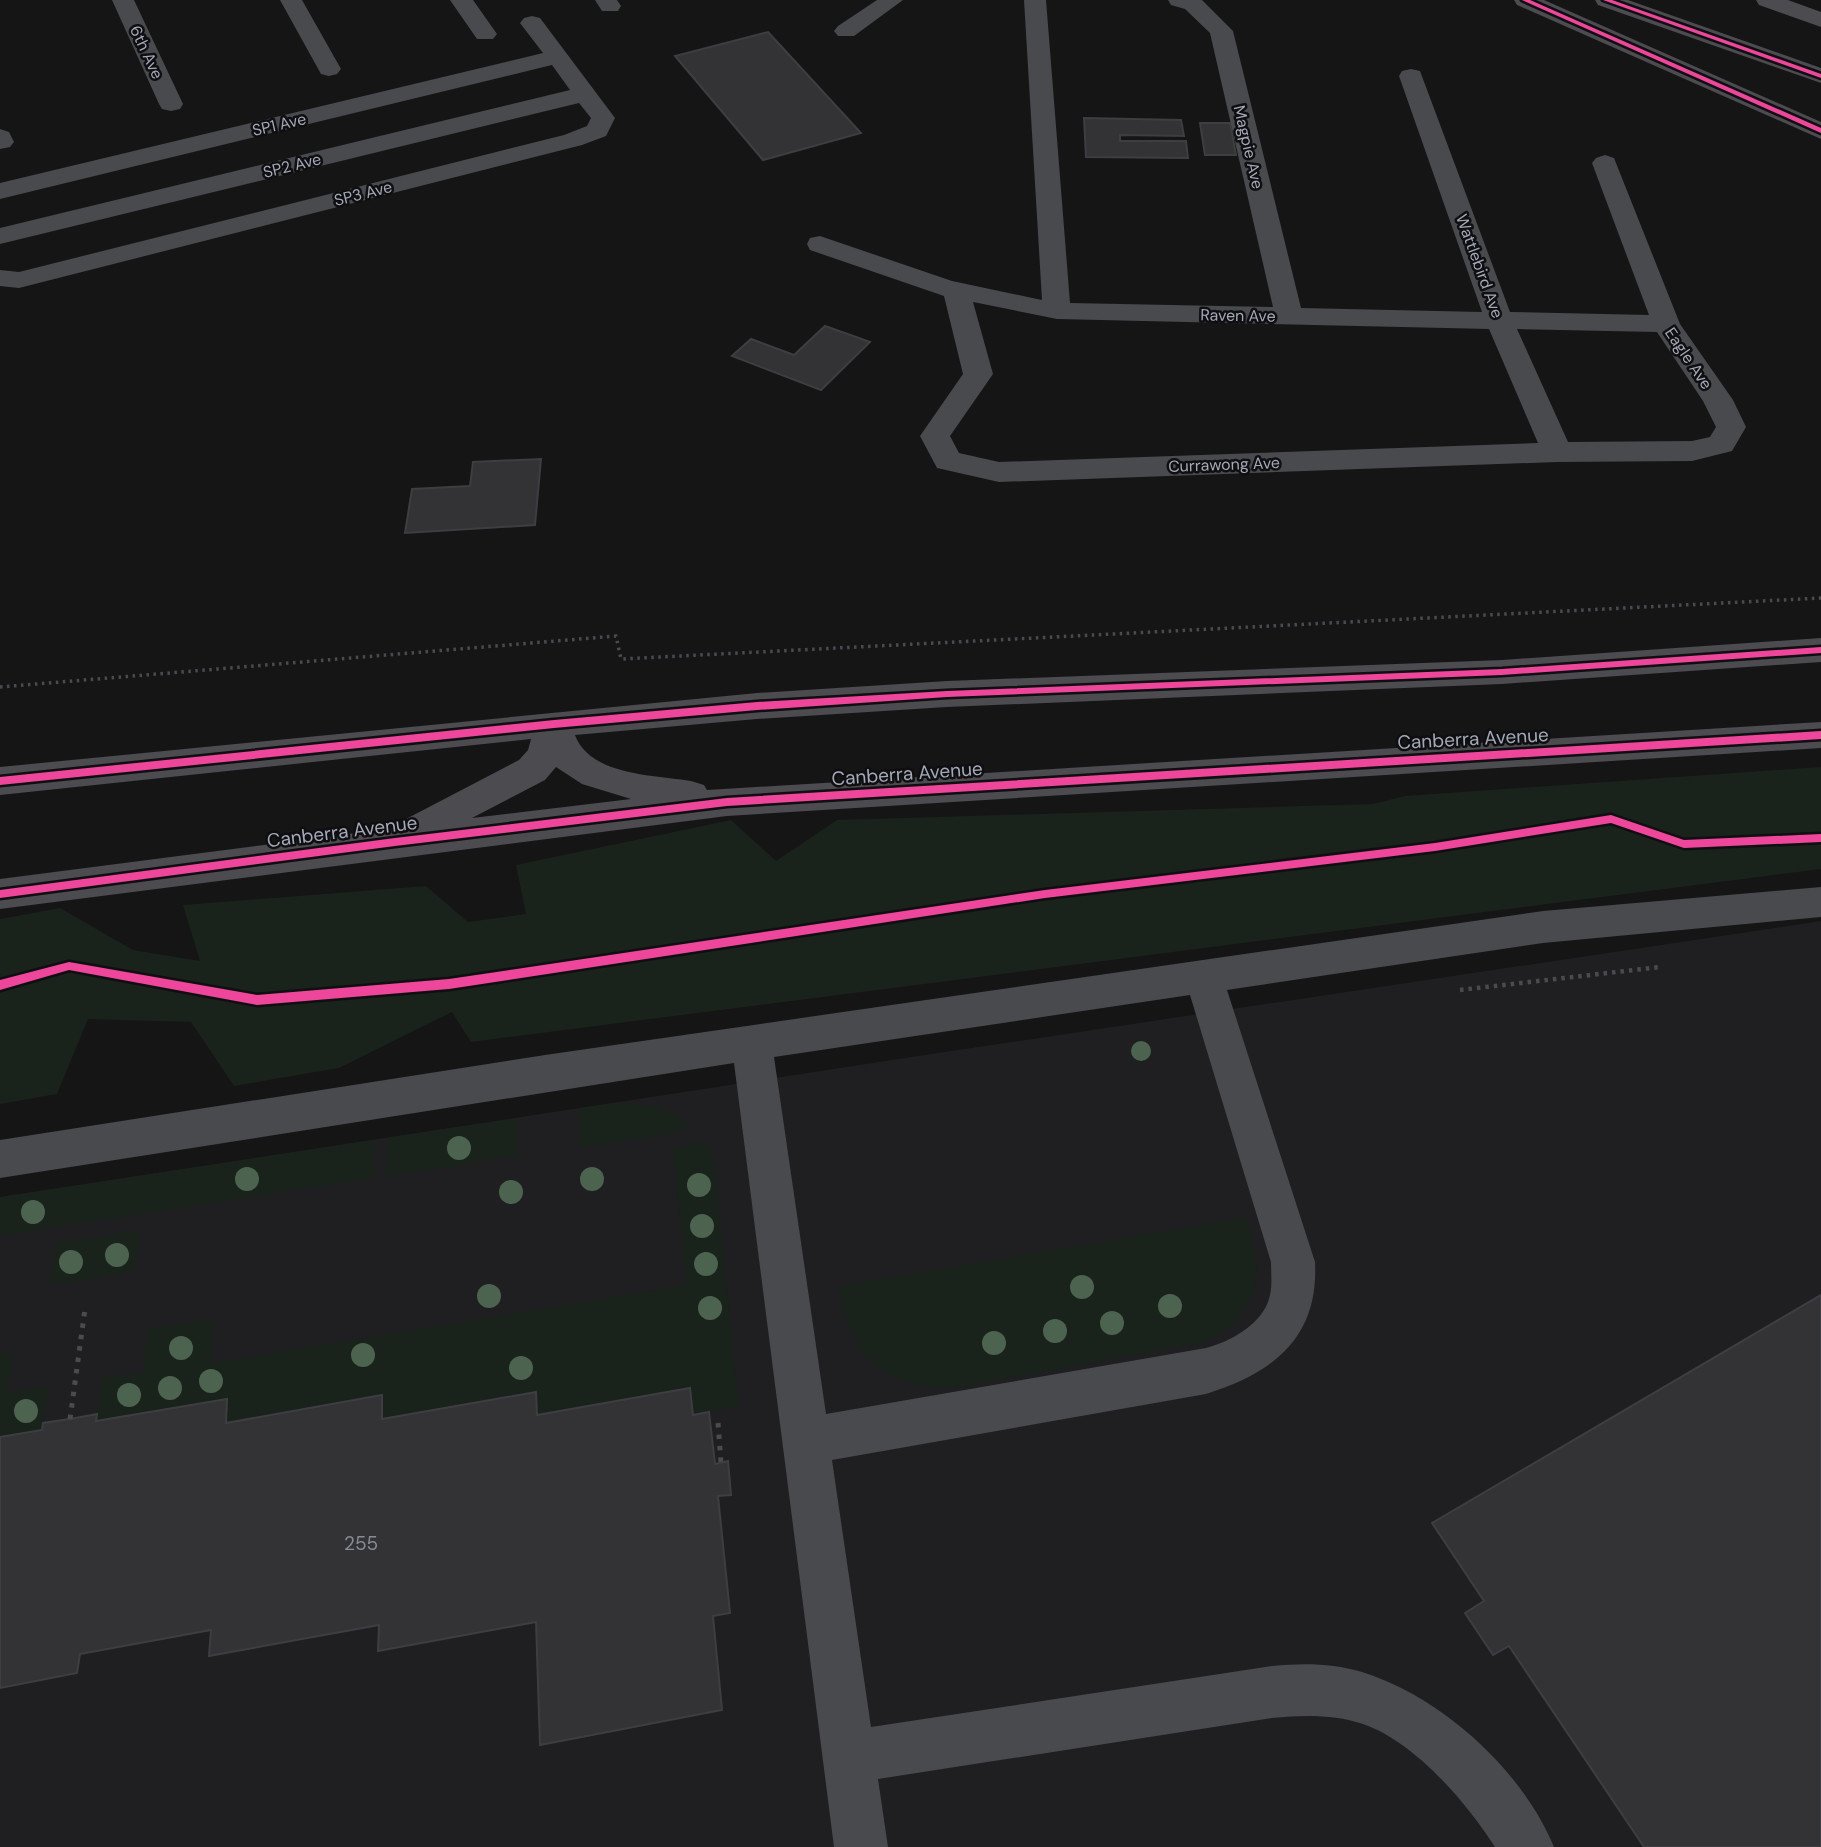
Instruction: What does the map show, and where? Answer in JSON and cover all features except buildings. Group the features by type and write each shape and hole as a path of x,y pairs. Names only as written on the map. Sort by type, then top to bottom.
{"highway":[{"path":"1525,0 1821,131"},
{"path":"1606,0 1821,76"},
{"path":"1767,0 1821,20"},
{"path":"0,781 554,724 757,706 947,694 1502,672 1821,650"},
{"path":"554,724 565,752 580,768 619,782 727,802"},
{"path":"395,842 532,770 544,756 554,724"},
{"name":"Canberra Avenue","path":"0,894 727,802 1821,735"}],"street":[{"name":"6th Ave","path":"123,0 171,104"},
{"path":"291,0 329,69"},
{"path":"461,0 485,34"},
{"path":"846,31 892,0"},
{"path":"1035,0 1058,311"},
{"name":"Magpie Ave","path":"1179,0 1193,4 1221,31 1289,316"},
{"name":"SP3 Ave","path":"0,278 19,280 573,140 597,131 603,118 532,23"},
{"name":"SP1 Ave","path":"0,191 557,57"},
{"name":"Wattlebird Ave","path":"1411,76 1499,320 1558,452"},
{"name":"SP2 Ave","path":"0,236 585,93"},
{"name":"Eagle Ave","path":"1605,163 1666,324 1718,400 1731,427 1721,444 1692,451"},
{"name":"Raven Ave","path":"820,244 956,290 1058,311 1666,324"},
{"name":"Currawong Ave","path":"956,290 978,374 935,436 948,461 999,472 1558,452 1692,451"},
{"path":"0,1159 751,1042 1203,978 1543,926 1821,902"},
{"path":"805,1441 1215,1369 1250,1355 1269,1338 1293,1295 1293,1262 1203,978"},
{"path":"751,1042 861,1847"},
{"path":"849,1758 1272,1692 1332,1691 1367,1699 1418,1727 1472,1775 1504,1812 1527,1847"}],"path":[{"path":"0,687 616,636 621,659 1821,598"},
{"path":"1446,992 1668,966"},
{"path":"71,1419 85,1309"},
{"path":"718,1423 722,1463"}],"shaded area":[{"path":"1821,767 1821,869 471,1042 452,1012 339,1068 234,1086 191,1022 88,1019 57,1094 0,1104 0,919 60,908 133,950 200,961 183,905 426,886 468,922 526,914 516,865 731,820 776,861 837,820 1373,804 1405,796"},
{"path":"1821,921 1821,1847 0,1847 0,1197"},
{"path":"621,1102 663,1108 690,1124 676,1133 582,1148 579,1108"},
{"path":"518,1118 518,1156 386,1177 386,1148 391,1137"},
{"path":"373,1140 375,1178 0,1236 0,1197"},
{"path":"706,1142 714,1161 739,1407 693,1415 690,1388 537,1415 535,1392 382,1419 382,1395 226,1423 96,1421 102,1378 143,1371 148,1329 215,1318 211,1363 686,1285 673,1148"},
{"path":"1247,1217 1255,1256 1254,1290 1238,1318 1224,1331 1204,1342 955,1388 929,1387 907,1382 889,1375 874,1364 851,1332 838,1286"},
{"path":"140,1230 134,1272 50,1286 56,1242"},
{"path":"14,1351 7,1393 49,1386 42,1430 0,1437 0,1354"}],"cycle path":[{"path":"1525,0 1821,131"},
{"path":"1606,0 1821,76"},
{"path":"0,781 554,724 757,706 947,694 1502,672 1821,650"},
{"path":"0,894 727,802 1821,735"},
{"path":"0,985 69,966 257,1000 449,984 1045,894 1435,847 1611,819 1684,844 1821,838"}]}
